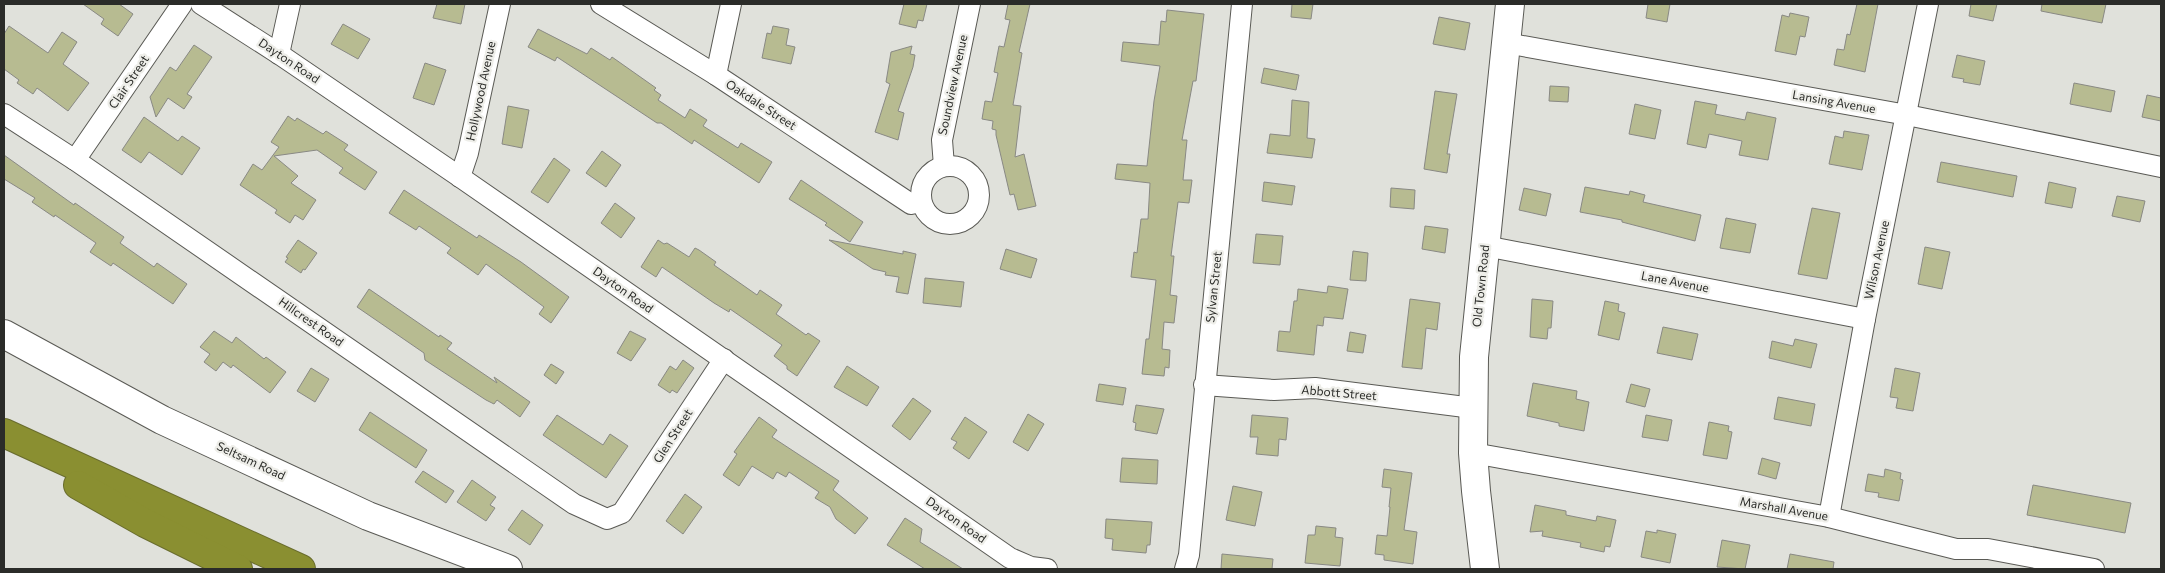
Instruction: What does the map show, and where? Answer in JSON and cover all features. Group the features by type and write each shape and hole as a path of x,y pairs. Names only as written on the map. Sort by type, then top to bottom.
{"highway":[{"path":"4,433 301,569"},
{"path":"4,439 92,494 238,569"}],"main road":[{"name":"Old Town Road","path":"1485,569 1473,453 1476,323 1510,4"},
{"name":"Seltsam Road","path":"4,334 162,420 368,516 508,569"}],"street":[{"name":"Clair Street","path":"75,160 182,4"},
{"name":"Dayton Road","path":"201,4 279,54 460,177 1010,558 1031,567 1047,569"},
{"path":"279,54 290,4"},
{"name":"Hollywood Avenue","path":"460,177 468,153 500,4"},
{"name":"Oakdale Street","path":"601,4 716,75 911,204 921,202"},
{"path":"716,75 731,4"},
{"name":"Soundview Avenue","path":"944,166 942,140 970,4"},
{"name":"Sylvan Street","path":"1185,569 1189,555 1242,4"},
{"name":"Wilson Avenue","path":"1829,517 1865,319 1928,4"},
{"name":"Lansing Avenue","path":"1506,43 1906,115 2161,167"},
{"name":"Hillcrest Road","path":"4,114 75,160 574,504 607,519 622,513"},
{"path":"944,166 962,168 976,180 979,199 976,208 964,221 946,224 930,217 921,202 923,184 928,176 944,166"},
{"name":"Lane Avenue","path":"1485,246 1865,319"},
{"name":"Glen Street","path":"622,513 724,359"},
{"name":"Abbott Street","path":"1204,385 1274,390 1315,388 1473,408"},
{"name":"Marshall Avenue","path":"1473,453 1829,517 1956,549 1988,549 2094,569"}],"building":[{"path":"83,4 119,4 133,14 118,36 101,24 104,19"},
{"path":"437,4 465,4 461,24 433,18"},
{"path":"904,4 927,4 923,21 918,20 916,28 899,24"},
{"path":"1008,4 1030,4 1019,52 1022,53 1013,105 1021,106 1015,157 1024,154 1036,206 1018,210 1014,194 1010,195 996,130 992,129 993,121 982,119 985,101 992,102 998,73 994,72 999,46 1004,47 1010,20 1005,19"},
{"path":"1292,4 1313,4 1311,19 1291,17"},
{"path":"1648,4 1670,4 1667,22 1646,18"},
{"path":"1857,4 1878,4 1865,72 1834,65 1837,49 1844,50 1847,34 1850,35"},
{"path":"1971,4 1997,4 1993,21 1969,16"},
{"path":"2042,4 2106,4 2102,23 2041,11"},
{"path":"1167,10 1204,14 1196,81 1193,81 1182,140 1187,140 1183,180 1192,180 1189,203 1178,202 1171,256 1174,256 1170,295 1177,296 1174,323 1164,322 1162,349 1170,350 1169,368 1165,367 1164,376 1142,374 1146,339 1149,339 1156,280 1131,277 1134,252 1137,253 1141,219 1148,219 1150,183 1115,179 1117,164 1147,166 1160,66 1121,61 1123,42 1159,45 1161,21 1166,22"},
{"path":"1790,13 1809,17 1805,37 1800,36 1796,55 1775,51 1782,15 1789,17"},
{"path":"1439,17 1470,23 1465,50 1433,44"},
{"path":"343,24 370,39 358,59 331,44"},
{"path":"9,26 48,53 62,32 77,42 63,64 89,83 68,111 37,88 33,94 17,83 19,80 4,69 4,34"},
{"path":"773,26 789,29 786,45 795,47 791,64 762,58 767,33 771,34"},
{"path":"538,29 587,54 591,48 610,60 612,57 656,88 654,90 661,95 658,100 685,118 690,109 707,120 703,126 738,148 741,143 772,162 759,183 694,140 692,144 661,123 657,123 557,57 555,61 528,47"},
{"path":"194,45 212,57 187,94 192,97 184,109 168,98 156,117 150,97 170,67 176,71"},
{"path":"912,46 910,54 915,55 913,67 898,111 904,113 898,140 875,132 890,84 886,82 891,52"},
{"path":"1957,55 1985,61 1980,85 1963,82 1964,79 1952,77"},
{"path":"425,63 446,70 434,105 413,98"},
{"path":"1264,68 1299,75 1296,90 1261,83"},
{"path":"2074,83 2115,91 2111,112 2070,104"},
{"path":"1550,86 1569,87 1568,102 1549,101"},
{"path":"1435,91 1457,94 1447,154 1450,154 1447,173 1424,169"},
{"path":"2147,95 2161,98 2161,121 2142,117"},
{"path":"1292,100 1309,102 1307,138 1315,139 1312,158 1267,153 1270,134 1290,136"},
{"path":"1695,101 1717,105 1715,114 1745,120 1747,112 1776,118 1768,160 1739,155 1742,141 1709,134 1706,148 1687,144"},
{"path":"1635,104 1661,110 1655,139 1629,134"},
{"path":"508,106 529,110 522,148 502,144"},
{"path":"288,116 295,121 297,118 323,134 326,131 348,145 344,150 377,172 365,190 339,173 343,168 317,150 274,156 298,176 291,183 316,200 303,220 295,215 290,223 275,213 277,210 240,185 253,164 262,170 279,147 271,142"},
{"path":"144,117 178,141 182,136 200,148 182,175 149,152 141,163 122,150"},
{"path":"1844,131 1869,135 1862,170 1829,164 1835,136 1843,138"},
{"path":"602,151 621,165 606,187 586,173"},
{"path":"4,155 74,205 75,203 124,237 120,243 154,267 157,263 187,284 173,304 113,263 111,266 90,252 96,243 32,202 35,198 4,179"},
{"path":"554,158 570,170 548,203 531,192"},
{"path":"1941,162 2017,176 2013,197 1937,182"},
{"path":"801,180 863,222 850,242 825,225 827,223 789,199"},
{"path":"1264,182 1295,186 1292,205 1262,201"},
{"path":"2049,182 2076,188 2072,208 2045,203"},
{"path":"1585,187 1629,195 1630,191 1645,195 1643,202 1701,215 1695,241 1622,222 1622,220 1580,212"},
{"path":"1391,188 1415,190 1414,209 1390,207"},
{"path":"1524,188 1551,194 1546,216 1519,210"},
{"path":"404,190 477,238 479,235 521,262 569,297 551,323 539,314 544,307 486,264 478,275 447,253 451,248 419,226 416,230 389,213"},
{"path":"2117,196 2145,201 2140,222 2112,216"},
{"path":"615,203 635,218 621,238 601,223"},
{"path":"1812,208 1840,213 1827,279 1798,274"},
{"path":"1726,218 1756,224 1750,253 1720,248"},
{"path":"1425,226 1448,229 1445,253 1422,249"},
{"path":"1256,234 1283,236 1280,265 1253,263"},
{"path":"298,240 317,253 301,273 285,262 288,258 286,257"},
{"path":"658,240 664,244 667,243 689,257 695,248 699,250 716,262 714,265 757,295 760,290 782,305 776,314 806,335 808,333 820,341 797,376 774,356 782,345 730,309 729,312 714,303 662,267 656,277 641,267"},
{"path":"829,240 903,254 903,251 916,254 908,294 896,292 899,277 885,275 886,272 873,269"},
{"path":"1925,247 1950,252 1942,289 1918,284"},
{"path":"1006,249 1037,259 1031,278 1000,269"},
{"path":"1353,251 1368,253 1366,281 1350,280"},
{"path":"925,278 964,282 961,307 923,303"},
{"path":"1328,286 1348,289 1343,319 1324,317 1323,326 1317,325 1314,355 1277,351 1279,331 1290,332 1294,301 1297,301 1298,289 1327,293"},
{"path":"369,289 439,337 440,335 452,343 447,349 497,383 494,377 530,402 520,417 497,400 494,404 486,400 425,360 424,353 357,307"},
{"path":"1410,299 1440,303 1437,330 1426,328 1422,369 1402,367"},
{"path":"1532,299 1553,301 1551,328 1548,328 1547,339 1530,337"},
{"path":"1605,301 1619,304 1618,311 1625,313 1619,340 1598,335"},
{"path":"1663,327 1698,334 1692,360 1657,353"},
{"path":"214,331 232,343 236,337 264,359 266,357 286,372 270,393 233,365 231,368 223,362 216,371 204,362 210,354 200,347"},
{"path":"630,331 646,339 631,361 617,353"},
{"path":"1350,332 1366,335 1363,353 1347,351"},
{"path":"1795,339 1817,344 1811,368 1769,358 1772,341 1793,346"},
{"path":"683,360 694,368 677,393 672,390 670,393 658,385 670,366 676,370"},
{"path":"551,364 564,372 556,384 544,375"},
{"path":"847,366 879,387 867,406 834,387"},
{"path":"311,368 329,379 315,402 297,391"},
{"path":"1895,368 1920,373 1913,411 1896,408 1898,398 1890,397"},
{"path":"1533,383 1577,391 1576,399 1589,402 1584,431 1559,426 1559,423 1527,416"},
{"path":"1099,384 1126,388 1123,405 1096,401"},
{"path":"1631,384 1650,389 1645,407 1626,402"},
{"path":"1778,397 1815,404 1811,426 1774,419"},
{"path":"913,398 931,411 910,440 892,426"},
{"path":"1136,405 1164,409 1157,434 1135,430 1136,423 1133,422"},
{"path":"370,412 427,450 416,468 359,430"},
{"path":"1028,414 1044,424 1028,451 1013,442"},
{"path":"557,415 603,445 610,434 628,446 606,478 543,435"},
{"path":"1252,415 1288,418 1286,440 1279,439 1278,456 1256,454 1258,437 1250,437"},
{"path":"1646,415 1672,420 1668,441 1642,437"},
{"path":"759,417 777,430 772,437 839,481 833,490 868,518 855,534 836,519 830,507 815,498 819,492 789,472 786,477 777,472 773,479 752,466 739,486 723,475 737,454 734,452"},
{"path":"965,417 987,432 969,459 953,448 957,442 951,439"},
{"path":"1709,422 1729,426 1728,431 1732,432 1727,459 1703,455"},
{"path":"1122,458 1158,460 1157,484 1120,482"},
{"path":"1762,458 1780,463 1776,479 1758,474"},
{"path":"1384,469 1412,473 1404,530 1417,532 1413,564 1384,560 1384,555 1375,554 1377,535 1387,536 1391,488 1382,487"},
{"path":"1885,469 1901,473 1900,479 1903,480 1899,501 1878,497 1879,493 1865,491 1868,474 1884,477"},
{"path":"423,471 454,491 446,503 415,482"},
{"path":"472,480 496,497 490,505 495,508 486,521 457,502"},
{"path":"2033,485 2131,503 2125,533 2027,515"},
{"path":"1233,486 1262,492 1255,526 1226,520"},
{"path":"685,494 702,507 683,534 666,521"},
{"path":"1535,505 1566,511 1566,515 1596,521 1597,516 1616,520 1610,547 1605,546 1604,552 1580,547 1581,543 1542,536 1543,531 1530,532"},
{"path":"522,510 543,525 530,545 508,530"},
{"path":"905,518 922,529 920,542 963,569 925,569 887,545"},
{"path":"1106,519 1152,522 1150,545 1147,545 1146,553 1112,550 1113,539 1105,538"},
{"path":"1316,526 1336,528 1335,537 1343,538 1340,566 1305,563 1308,535 1315,535"},
{"path":"1657,530 1676,534 1670,563 1641,557 1646,531 1657,533"},
{"path":"1722,540 1750,545 1745,569 1717,567"},
{"path":"1222,554 1273,559 1272,569 1221,569"},
{"path":"1790,554 1834,562 1833,569 1787,569"}]}
